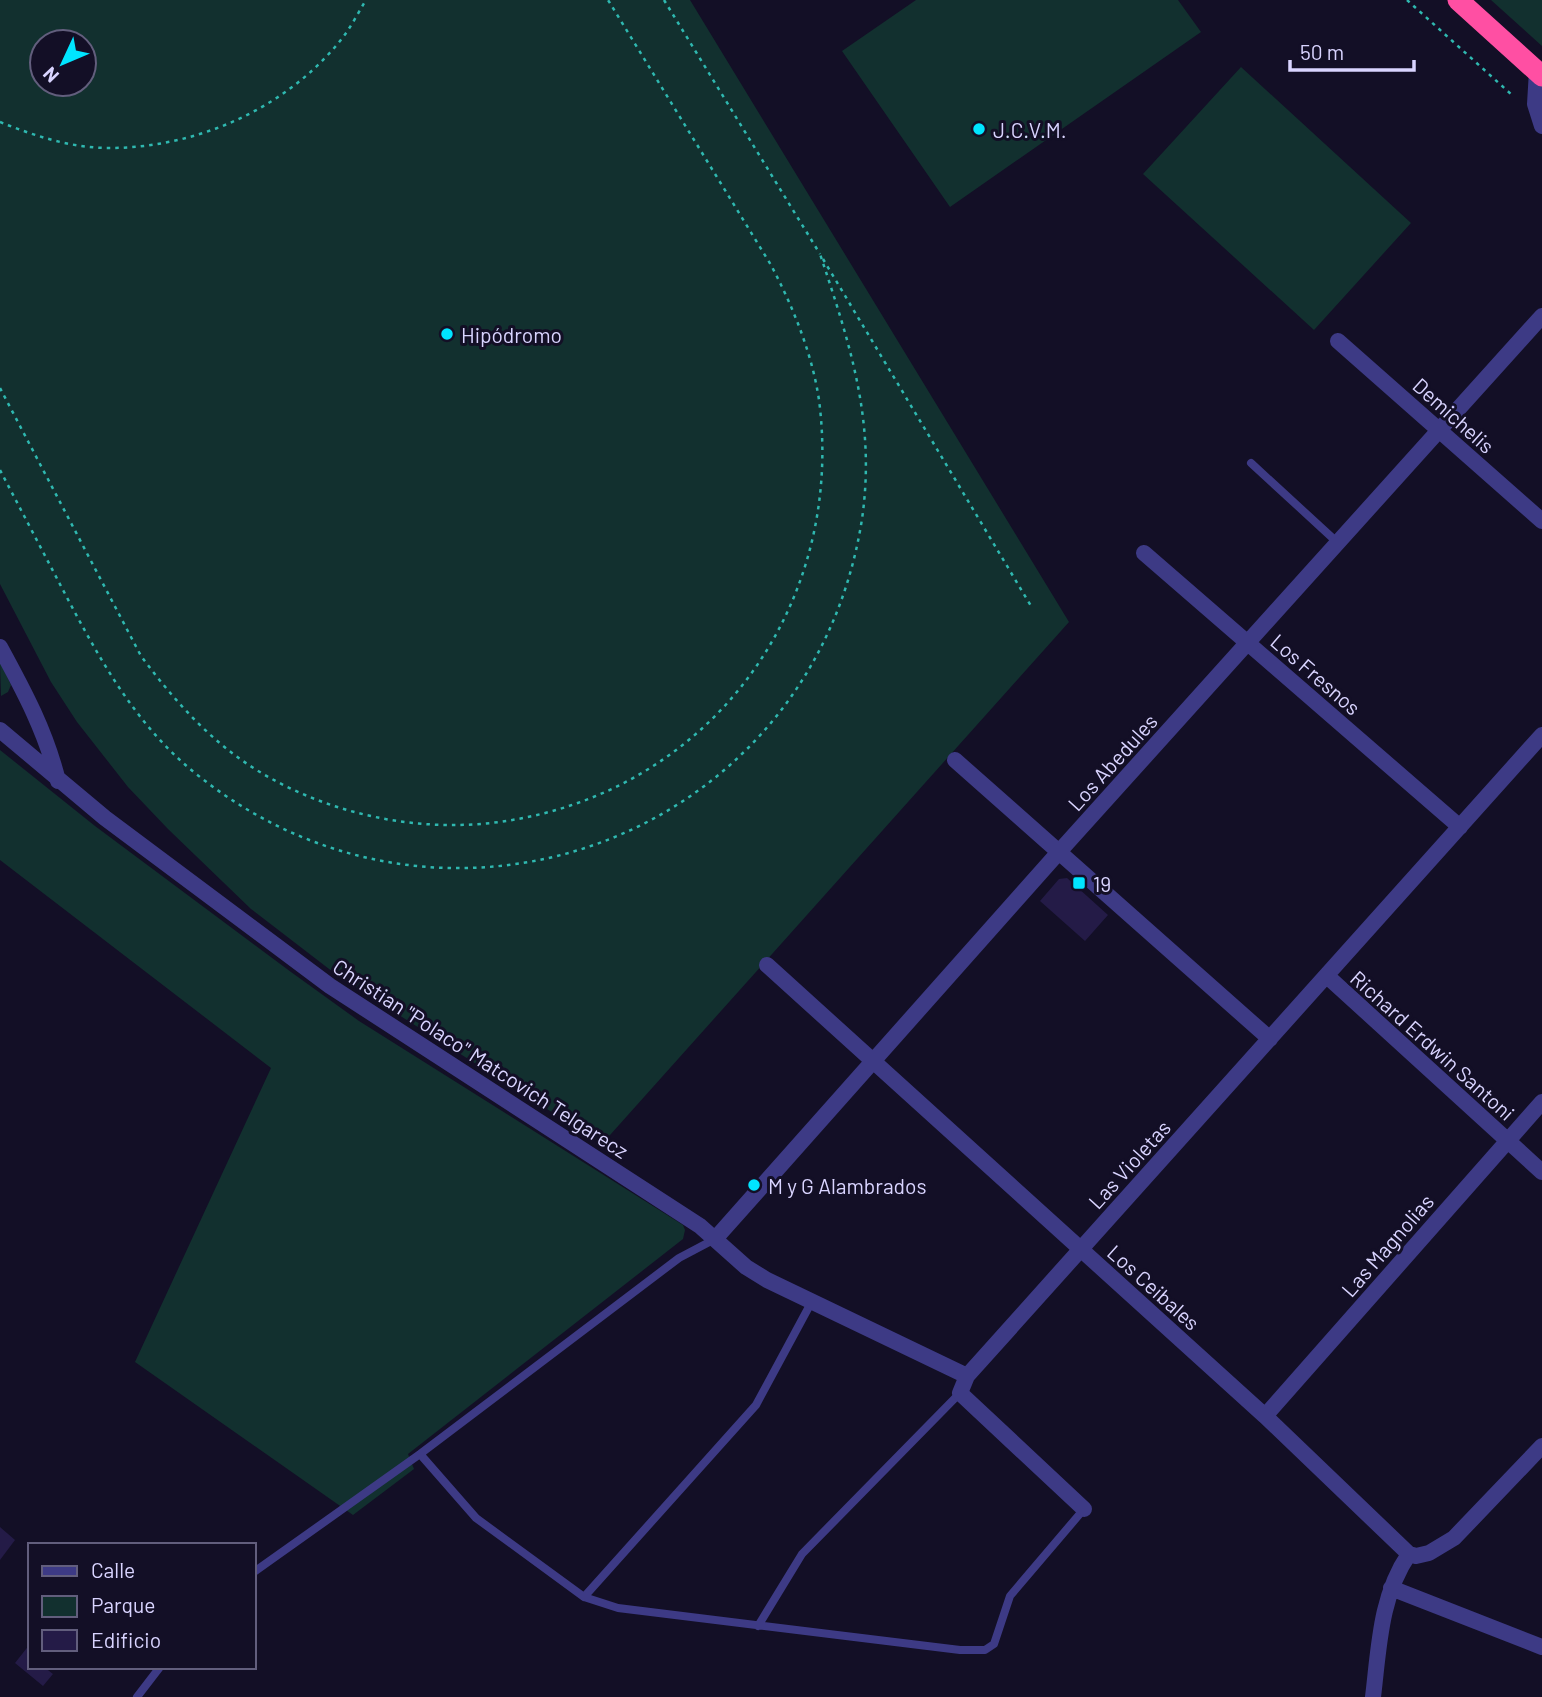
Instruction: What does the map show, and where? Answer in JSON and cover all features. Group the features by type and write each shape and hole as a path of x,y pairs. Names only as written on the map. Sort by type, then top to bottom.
{"highway":[{"path":"1458,0 1540,74"}],"street":[{"path":"1540,74 1535,104 1542,126"},
{"name":"Los Abedules","path":"715,1239 1058,853 1542,316"},
{"name":"Demichelis","path":"1338,341 1542,521"},
{"name":"Los Fresnos","path":"1144,553 1460,827"},
{"path":"0,647 36,715 50,749 58,780"},
{"name":"Christian \"Polaco\" Matcovich Telgarecz","path":"0,730 104,818 330,986 700,1226 746,1267 811,1303 967,1376"},
{"name":"Las Violetas","path":"960,1393 967,1376 1542,735"},
{"path":"955,760 1270,1039"},
{"name":"Los Ceibales","path":"767,965 1265,1416 1412,1555"},
{"name":"Richard Erdwin Santoni","path":"1326,976 1542,1172"},
{"name":"Las Magnolias","path":"1265,1416 1542,1102"},
{"path":"960,1393 1084,1509"},
{"path":"1373,1697 1385,1604 1400,1567 1412,1555 1429,1553 1454,1538 1542,1446"},
{"path":"1391,1588 1542,1647"}],"lane":[{"path":"1251,463 1338,543"},
{"path":"256,1572 420,1454 679,1258 715,1239"},
{"path":"584,1597 756,1405 811,1303"},
{"name":"Las Violetas","path":"758,1626 802,1554 960,1393"},
{"path":"420,1454 476,1518 584,1597 618,1608 960,1650 985,1650 994,1644 1010,1596 1084,1509"},
{"path":"137,1697 158,1669"}],"path":[{"path":"0,122 43,139 108,148 174,142 237,121 293,87 340,41 366,0"},
{"path":"0,388 141,656 170,694 209,733 254,768 287,787 350,811 416,824 450,826 495,823 551,813 604,793 644,773 672,754 722,710 764,656 781,627 807,564 819,510 823,454 818,399 806,344 785,292 608,0"},
{"path":"664,0 1031,606"},
{"path":"1408,0 1512,95"},
{"path":"0,470 108,674 149,728 188,767 221,793 299,837 356,856 386,862 445,869 475,868 525,863 564,855 647,822 673,808 722,772 744,752 783,707 800,683 829,630 847,584 857,545 866,456 855,366 841,314 820,254"}],"green space":[{"name":"Hipódromo","path":"0,0 690,0 1069,622 602,1144 333,972 251,909 128,787 77,722 51,682 0,584"},
{"name":"J.C.V.M.","path":"916,0 1178,0 1201,32 950,207 842,51"},
{"path":"1491,0 1542,0 1542,46"},
{"path":"1241,67 1411,223 1314,330 1143,174"},
{"path":"0,662 11,685 8,692 1,696"},
{"path":"0,750 95,826 359,1021 683,1225 683,1239 408,1454 414,1469 353,1515 135,1362 271,1068 0,860"}],"building":[{"path":"1067,878 1108,915 1085,941 1040,901 1059,879"},
{"path":"0,1527 15,1540 0,1560"},
{"path":"28,1647 28,1669 47,1669 53,1674 43,1686 15,1663"}],"place":[{"name":"J.C.V.M.","path":"979,129"},
{"name":"Hipódromo","path":"447,334"},
{"name":"19","path":"1079,883"},
{"name":"M y G Alambrados","path":"754,1185"}]}
